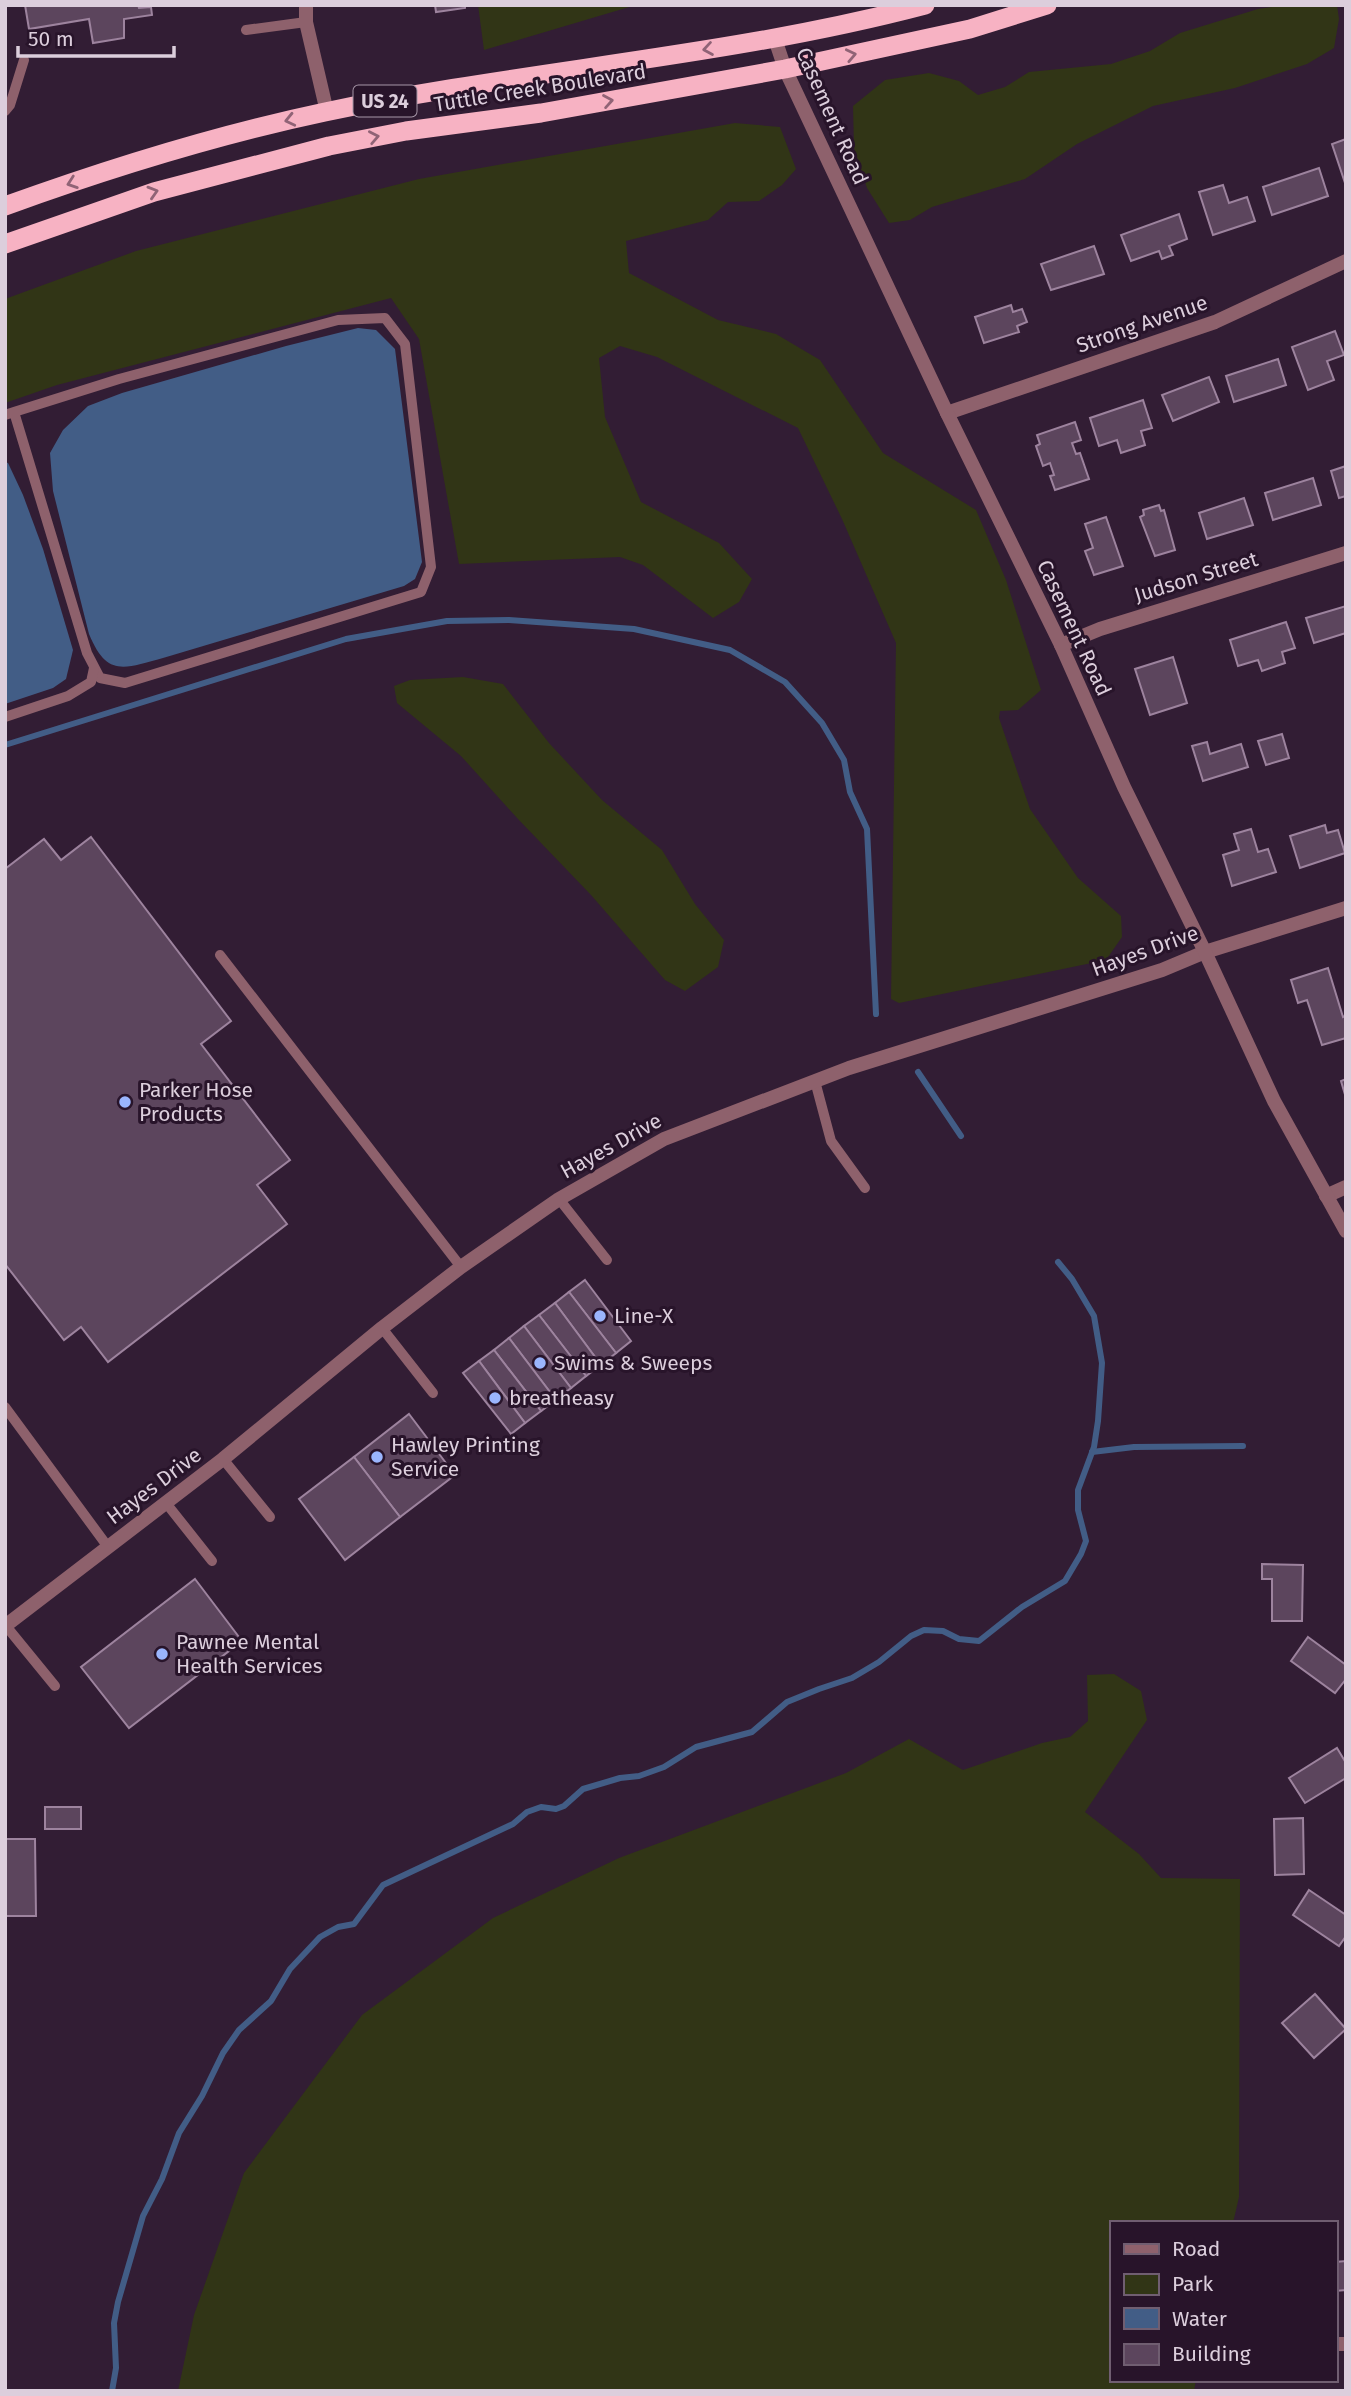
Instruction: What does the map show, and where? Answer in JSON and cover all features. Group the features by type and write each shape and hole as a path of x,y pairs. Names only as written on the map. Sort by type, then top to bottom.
{"highway":[{"name":"Tuttle Creek Boulevard","path":"5,206 144,158 327,111 775,38 925,5"},
{"name":"Tuttle Creek Boulevard","path":"5,244 154,192 329,146 406,131 541,113 785,69 970,29 1047,5"}],"street":[{"path":"306,5 306,22 327,111"},
{"name":"Casement Road","path":"775,38 785,69 947,413 1061,646 1124,787 1274,1101 1346,1231"},
{"name":"Strong Avenue","path":"947,413 1216,322 1346,261"},
{"name":"Judson Street","path":"1061,646 1100,629 1346,553"},
{"name":"Hayes Drive","path":"5,1626 223,1460 382,1328 461,1267 559,1199 664,1139 815,1080 1040,1010 1163,970 1205,952 1346,908"},
{"path":"1326,1196 1346,1187"}],"lane":[{"path":"246,30 306,22"},
{"path":"5,111 10,105 24,60"},
{"path":"385,318 405,344 430,567 421,592 125,683 100,678 87,653 10,413 119,379 338,320 385,318"},
{"path":"5,718 68,696 92,682 94,668"},
{"path":"220,955 461,1267"},
{"path":"815,1080 831,1141 864,1188"},
{"path":"559,1199 607,1260"},
{"path":"382,1328 433,1394"},
{"path":"5,1406 108,1547"},
{"path":"223,1460 270,1517"},
{"path":"166,1503 212,1561"},
{"path":"5,1626 55,1686"}],"green space":[{"path":"478,5 636,5 484,50"},
{"path":"1287,5 1337,5 1339,19 1334,48 1307,64 1235,88 1153,106 1077,144 1025,179 932,207 910,220 889,223 867,188 854,148 853,106 885,80 929,73 959,81 978,95 1005,87 1029,72 1111,64 1150,51 1180,33 1258,9"},
{"path":"735,123 780,127 796,169 782,185 759,201 728,202 708,220 626,241 629,273 718,320 776,334 820,360 883,453 976,510 1006,580 1041,690 1018,710 1000,711 999,718 1030,809 1078,878 1121,916 1122,937 1106,960 899,1003 891,999 896,643 842,519 798,428 657,357 620,346 599,358 605,417 641,502 719,543 752,579 739,602 713,618 643,565 620,557 459,564 419,339 391,298 57,385 5,403 5,299 136,251 419,179"},
{"path":"463,677 503,684 549,743 602,800 662,850 695,904 724,940 718,967 685,991 665,980 591,895 461,756 397,703 394,686 410,680"},
{"path":"1114,1674 1141,1691 1147,1720 1085,1812 1139,1854 1161,1878 1240,1879 1239,2197 1233,2221 1110,2221 1110,2382 1196,2382 1194,2391 178,2391 194,2315 244,2173 362,2015 493,1918 619,1858 846,1773 909,1739 963,1770 1042,1743 1070,1737 1088,1721 1087,1675"}],"water":[{"path":"358,328 376,330 395,349 422,562 415,579 404,586 149,662 127,667 110,663 96,648 89,634 53,491 50,453 63,430 88,406 122,393"},
{"path":"5,462 8,463 23,495 43,549 73,650 66,679 53,688 5,704"}],"building":[{"path":"25,5 138,5 139,8 151,7 152,15 124,19 124,38 93,43 89,19 29,29"},
{"path":"435,5 465,5 465,8 436,12"},
{"path":"1346,139 1346,186 1332,144"},
{"path":"1319,168 1328,196 1272,215 1263,187"},
{"path":"1223,185 1229,203 1247,197 1255,221 1213,235 1199,192"},
{"path":"1179,214 1187,239 1169,246 1173,255 1162,259 1159,251 1131,261 1121,235"},
{"path":"1094,246 1104,274 1051,290 1041,264"},
{"path":"1011,305 1013,312 1022,309 1027,322 1017,326 1019,332 984,343 975,317"},
{"path":"1335,331 1344,355 1327,361 1334,380 1308,390 1292,347"},
{"path":"1278,359 1286,385 1234,402 1226,376"},
{"path":"1209,377 1219,402 1173,421 1162,395"},
{"path":"1143,400 1152,428 1141,431 1145,445 1121,453 1117,440 1099,446 1090,418"},
{"path":"1075,422 1081,440 1072,443 1076,454 1080,453 1089,479 1055,490 1050,476 1054,475 1050,463 1043,466 1036,446 1040,444 1037,435"},
{"path":"1346,466 1346,496 1339,498 1331,471"},
{"path":"1313,478 1321,505 1273,520 1265,493"},
{"path":"1244,498 1253,525 1207,539 1199,513"},
{"path":"1159,505 1161,511 1164,510 1175,550 1155,556 1140,517 1144,515 1143,510"},
{"path":"1106,517 1123,566 1094,575 1085,551 1093,548 1085,524"},
{"path":"1346,606 1346,633 1314,643 1306,618"},
{"path":"1286,622 1295,648 1282,652 1285,663 1262,671 1258,660 1238,666 1230,640"},
{"path":"1173,657 1187,703 1150,715 1135,669"},
{"path":"1282,734 1289,758 1266,765 1258,741"},
{"path":"1207,742 1210,754 1241,744 1248,767 1203,781 1192,746"},
{"path":"1325,825 1327,833 1338,830 1345,853 1300,868 1290,836"},
{"path":"1251,829 1258,852 1268,849 1276,872 1232,886 1223,855 1239,850 1234,834"},
{"name":"Parker Hose Products","path":"91,837 231,1021 201,1044 290,1160 257,1185 287,1224 108,1362 81,1327 64,1340 5,1264 5,869 44,839 61,860"},
{"path":"1328,968 1343,1017 1346,1018 1346,1038 1322,1045 1307,1000 1298,1003 1291,980"},
{"path":"1346,1079 1346,1098 1341,1081"},
{"name":"Line-X","path":"585,1280 631,1341 616,1353 569,1292"},
{"path":"569,1292 616,1353 601,1365 555,1303"},
{"path":"555,1303 601,1365 586,1376 539,1315"},
{"path":"539,1315 586,1376 571,1388 524,1326"},
{"name":"Swims & Sweeps","path":"524,1326 571,1388 556,1400 509,1338"},
{"path":"509,1338 556,1400 541,1411 494,1350"},
{"path":"494,1350 541,1411 525,1423 479,1361"},
{"name":"breatheasy","path":"479,1361 525,1423 511,1434 463,1373"},
{"path":"409,1414 455,1475 400,1517 354,1457"},
{"path":"354,1457 400,1517 345,1560 299,1499"},
{"path":"1262,1564 1303,1565 1302,1621 1272,1621 1272,1579 1262,1579"},
{"name":"Pawnee Mental Health Services","path":"195,1579 242,1641 129,1728 81,1667"},
{"path":"1308,1637 1346,1665 1346,1679 1335,1693 1291,1661"},
{"path":"1337,1748 1346,1763 1346,1778 1305,1803 1289,1778"},
{"path":"45,1807 81,1807 81,1829 45,1829"},
{"path":"1303,1818 1304,1874 1275,1875 1274,1819"},
{"path":"5,1839 35,1839 36,1916 5,1916"},
{"path":"1309,1890 1346,1915 1346,1936 1339,1946 1293,1915"},
{"path":"1315,1994 1346,2029 1314,2058 1282,2023"},
{"path":"1346,2261 1346,2290 1337,2291 1337,2262"}],"waterway":[{"path":"5,745 346,639 447,621 509,620 634,629 730,650 785,682 822,723 844,760 850,792 867,829 876,1014"},
{"path":"918,1072 961,1136"},
{"path":"112,2391 116,2368 114,2323 118,2302 143,2216 162,2179 179,2133 202,2096 223,2053 239,2030 271,2001 290,1969 320,1937 338,1927 354,1924 383,1885 513,1824 527,1812 541,1807 556,1809 564,1806 583,1789 620,1778 639,1776 664,1767 696,1747 752,1732 787,1702 852,1678 879,1662 911,1636 924,1630 943,1631 959,1639 979,1641 1022,1607 1065,1581 1086,1541 1078,1510 1078,1490 1094,1447 1102,1363 1094,1316 1072,1279 1058,1262"},
{"path":"1092,1452 1134,1447 1243,1446"}],"place":[{"name":"Parker Hose Products","path":"125,1102"},
{"name":"Line-X","path":"600,1316"},
{"name":"Swims & Sweeps","path":"540,1363"},
{"name":"breatheasy","path":"495,1398"},
{"name":"Hawley Printing Service","path":"377,1457"},
{"name":"Pawnee Mental Health Services","path":"162,1654"}]}
